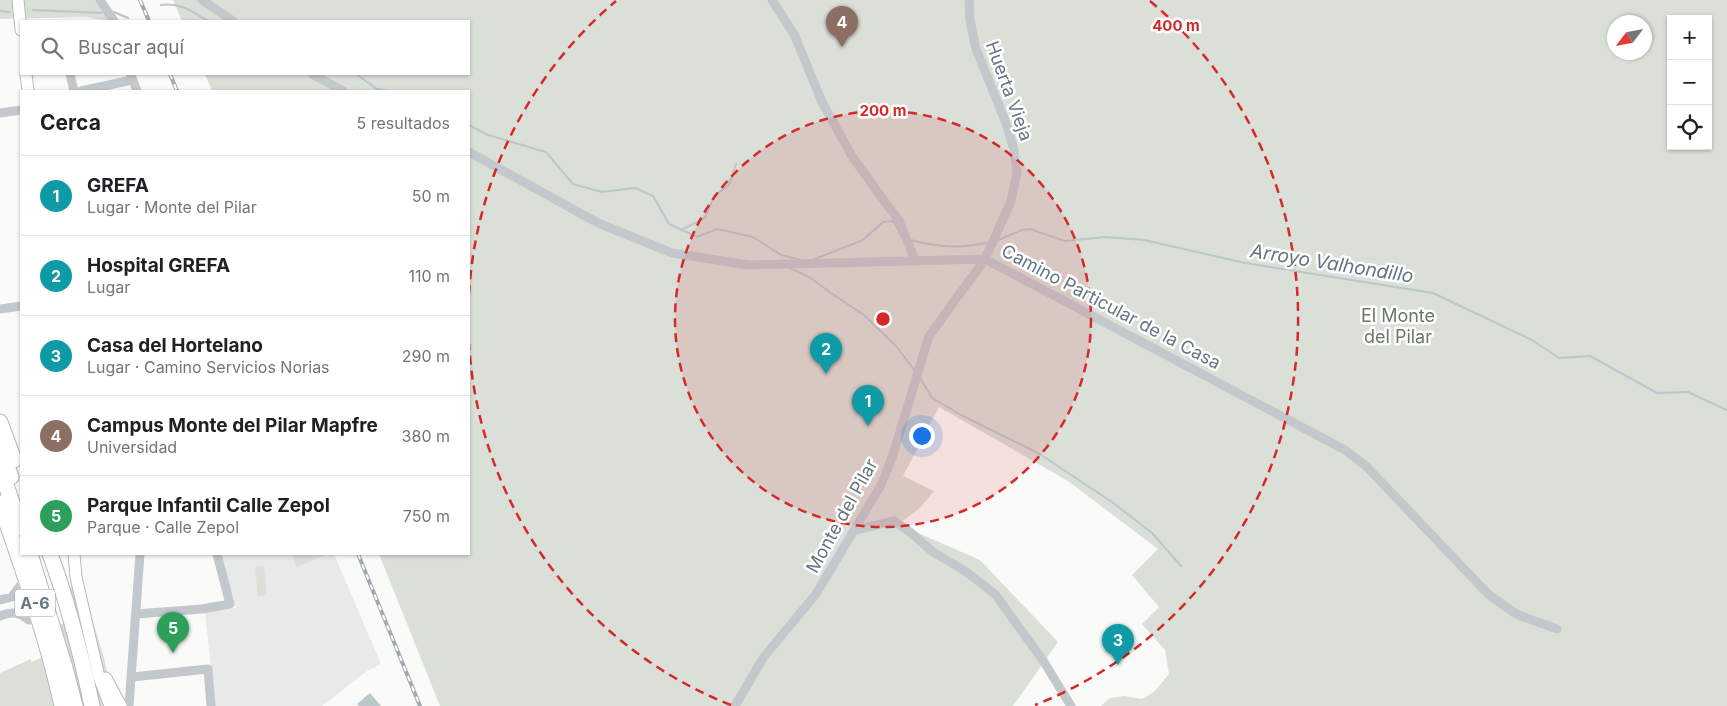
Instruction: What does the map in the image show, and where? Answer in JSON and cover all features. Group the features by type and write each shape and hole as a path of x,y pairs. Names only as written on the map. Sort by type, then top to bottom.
{"highway":[{"path":"0,422 20,474"},
{"path":"0,448 20,501"},
{"path":"0,468 20,525"},
{"name":"A-6","path":"0,503 33,597 54,669 62,706"},
{"path":"0,520 53,706"},
{"path":"30,555 66,668 75,706"},
{"path":"38,555 62,624"},
{"name":"A-6","path":"50,555 81,656 92,706"}],"street":[{"path":"18,0 20,20"},
{"path":"100,0 113,20"},
{"path":"202,0 231,20"},
{"path":"772,0 794,34 822,102 853,158 899,221 915,260"},
{"name":"Huerta Vieja","path":"969,0 972,37 981,64 1006,123 1014,150 1017,173 1011,201 1003,221"},
{"path":"26,75 28,90"},
{"path":"70,75 74,90"},
{"path":"314,75 342,90"},
{"path":"85,90 131,77 137,90"},
{"path":"0,113 20,110"},
{"name":"Camino Particular de la Casa","path":"470,153 598,223 672,253 749,265 985,259 1345,450 1366,466 1488,594 1516,614 1557,629"},
{"name":"Monte del Pilar","path":"734,706 764,658 816,594 881,485 892,458 929,336 985,259 1003,221"},
{"path":"0,309 20,306"},
{"path":"854,530 894,522 910,532 933,552 983,583 1004,606 1044,662 1071,706"},
{"path":"74,555 76,577 99,677 121,706"},
{"path":"129,706 140,555"},
{"path":"136,614 202,609 230,604 216,555"},
{"path":"3,600 12,597 20,586"},
{"path":"4,615 19,613 29,620"},
{"path":"132,677 208,669 211,706"},
{"path":"107,690 110,706"}],"shaded area":[{"path":"221,555 334,555 381,664 367,671 322,706 215,706 205,612 236,608"},
{"path":"370,693 381,706 359,706 357,704"}],"green space":[{"path":"0,0 98,0 108,20 85,17 0,19"},
{"name":"El Monte del Pilar","path":"173,0 1727,0 1727,706 1101,706 1110,698 1124,696 1142,699 1154,692 1169,674 1165,650 1142,624 1159,607 1132,575 1158,549 1068,481 939,407 903,476 934,491 920,508 900,523 909,529 980,560 1058,642 1013,706 440,706 379,555 470,555 470,90 212,90 205,75 470,75 470,20 182,20"},
{"path":"291,555 322,556 297,567"},
{"path":"75,564 104,658 115,706 0,706 0,673 31,659 31,662 60,650"},
{"path":"264,566 267,595 258,596 255,567"}],"waterway":[{"name":"Arroyo Valhondillo","path":"161,5 180,6 206,20"},
{"name":"Arroyo Valhondillo","path":"33,10 102,13"},
{"name":"Arroyo Valhondillo","path":"0,11 10,12"},
{"name":"Arroyo Valhondillo","path":"114,12 128,18"},
{"name":"Arroyo Valhondillo","path":"357,75 377,89 383,90"},
{"name":"Arroyo Valhondillo","path":"470,126 488,135 546,152 573,184 602,192 635,188 653,196 669,224 697,237 717,229 753,237 781,255 801,260"},
{"path":"681,230 705,218 714,196 729,185 736,164"},
{"name":"Arroyo Valhondillo","path":"815,259 863,240 883,222 892,221 901,236"},
{"name":"Arroyo Valhondillo","path":"998,240 1022,230 1030,229 1065,241 1105,237 1144,240 1245,263 1433,293 1532,340 1559,358 1590,356 1657,393 1688,392 1727,410"},
{"name":"Arroyo Valhondillo","path":"911,240 950,246 969,246 989,242"},
{"path":"790,268 809,277 864,315 896,346 915,371"},
{"path":"919,376 932,398 961,415 1038,453 1112,502 1152,533 1181,566"}],"tunnel":[{"path":"62,624 75,653 109,702"}],"railway":[{"path":"140,0 149,20"},
{"path":"170,75 177,90"},
{"path":"358,555 420,706"}],"place":[{"name":"Campus Monte del Pilar Mapfre","path":"842,47"},
{"name":"Hospital GREFA","path":"826,374"},
{"name":"GREFA","path":"868,426"},
{"name":"Parque Infantil Calle Zepol","path":"173,653"},
{"name":"Casa del Hortelano","path":"1118,665"}]}
